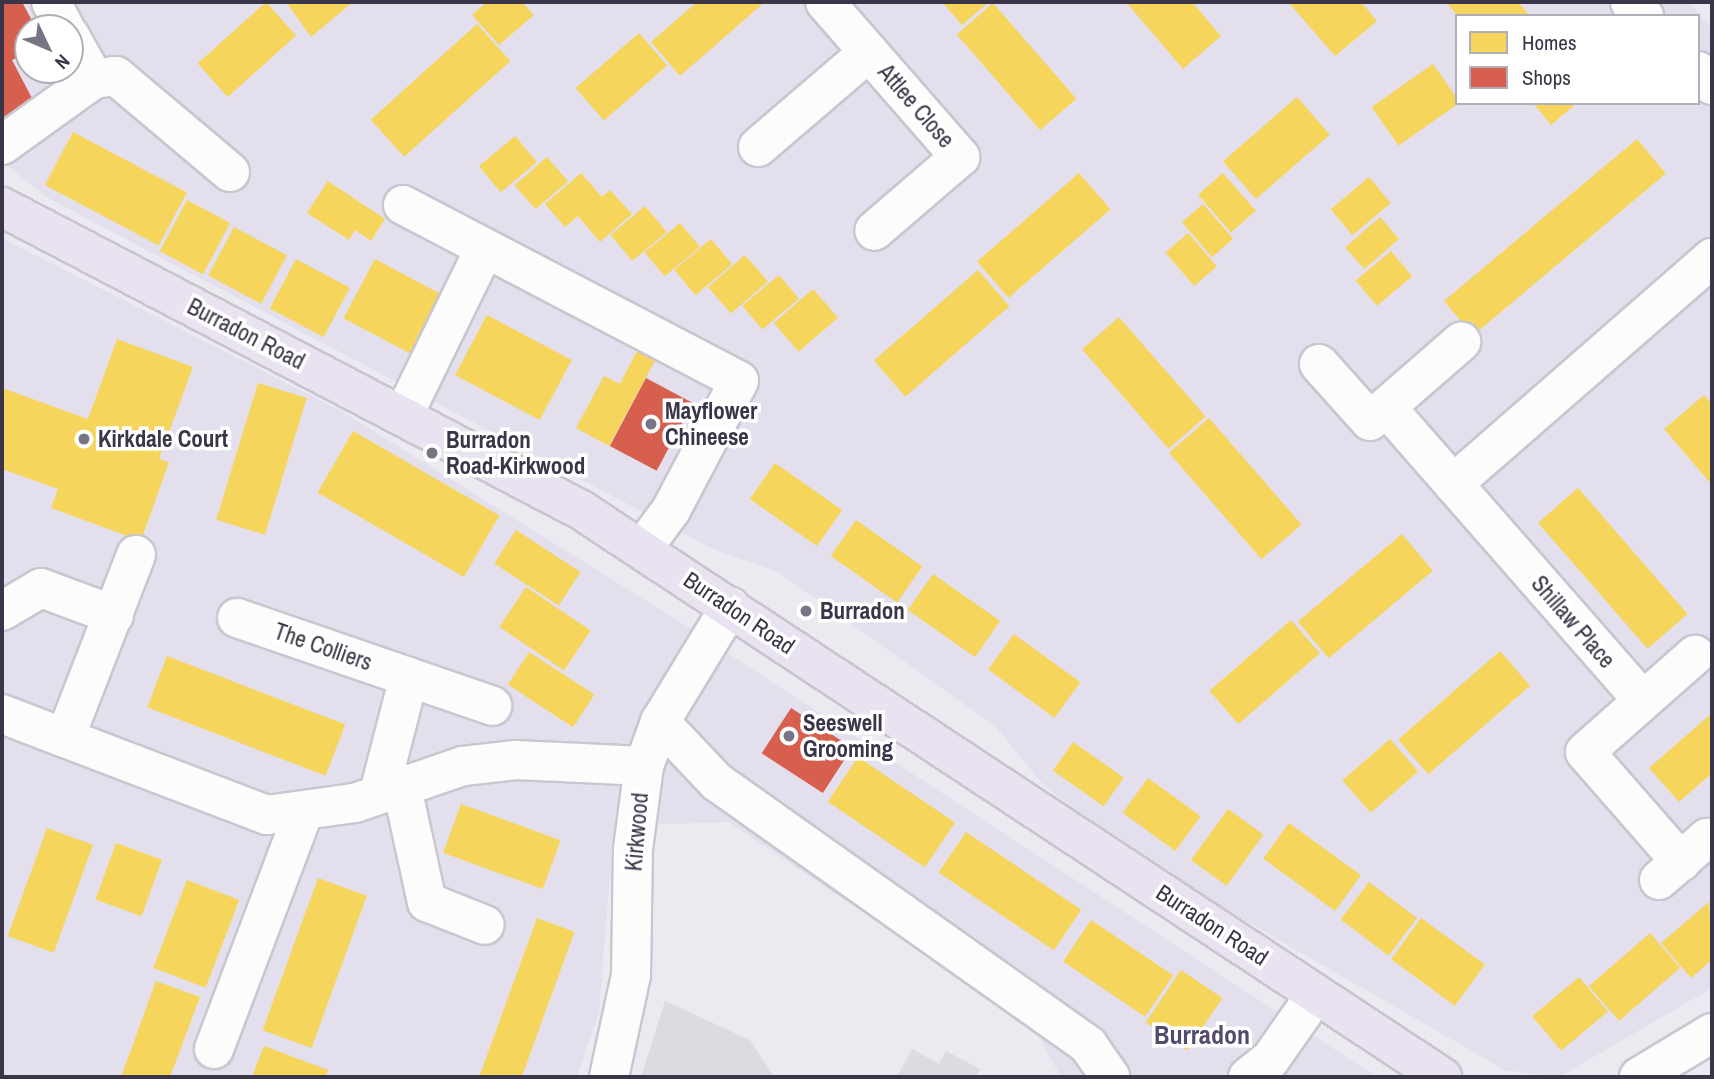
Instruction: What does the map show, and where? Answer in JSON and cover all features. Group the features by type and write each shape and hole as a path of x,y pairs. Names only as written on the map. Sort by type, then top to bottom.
{"main road":[{"name":"Burradon Road","path":"2,207 404,414 643,548 1442,1077"}],"street":[{"name":"Attlee Close","path":"825,2 960,157 874,232"},
{"path":"758,147 869,52"},
{"path":"84,62 94,79"},
{"path":"2,145 94,79 116,76 230,172"},
{"path":"403,205 484,250 739,381 643,548"},
{"path":"404,414 484,250"},
{"path":"1453,484 1712,258"},
{"path":"1319,364 1370,421 1461,342"},
{"name":"Shillaw Place","path":"1386,407 1643,701"},
{"path":"65,738 136,555"},
{"path":"2,611 41,588 114,615"},
{"name":"Kirkwood","path":"609,1077 631,975 633,849 644,766 660,722 730,607"},
{"name":"The Colliers","path":"237,618 492,706"},
{"path":"1682,860 1585,752 1695,655"},
{"path":"409,677 390,788 427,902 485,925"},
{"path":"2,714 267,815 303,814 390,788 516,760 644,766"},
{"path":"660,722 717,782 1088,1045 1110,1077"},
{"path":"214,1049 303,814"},
{"path":"1248,1077 1270,1060 1316,994"},
{"path":"1639,1077 1712,1033"}],"shaded area":[{"path":"2,2 1688,2 1699,14 1455,14 1455,105 1700,105 1700,15 1712,28 1712,988 1559,1077 1505,1070 1164,874 1045,787 995,726 778,572 713,549 48,198 2,162"},
{"path":"2,238 343,412 677,620 1377,1077 1061,1077 1034,1028 729,822 614,826 599,1012 577,1077 2,1077"},
{"path":"665,1001 750,1040 774,1077 641,1077"},
{"path":"912,1049 939,1064 946,1051 980,1069 976,1077 897,1077"}],"building: Homes":[{"path":"266,2 296,35 228,97 198,64"},
{"path":"286,2 353,2 311,37"},
{"path":"487,2 522,2 534,15 499,45 472,15"},
{"path":"697,2 765,2 680,76 651,42"},
{"path":"942,2 989,2 962,25"},
{"path":"1126,2 1192,2 1221,36 1183,69"},
{"path":"1288,2 1361,2 1377,21 1335,56"},
{"path":"1446,2 1518,2 1528,14 1456,14"},
{"path":"993,3 1076,99 1040,130 957,34"},
{"path":"477,24 510,61 404,157 371,120"},
{"path":"639,33 667,65 604,121 576,88"},
{"path":"1433,64 1455,95 1456,105 1399,146 1372,107"},
{"path":"1297,97 1330,135 1256,199 1223,161"},
{"path":"1535,105 1575,105 1551,125"},
{"path":"73,132 187,193 159,246 45,185"},
{"path":"515,136 537,162 501,192 479,166"},
{"path":"1637,139 1666,173 1473,335 1444,301"},
{"path":"547,157 568,181 536,209 515,185"},
{"path":"581,173 602,197 610,190 632,214 600,242 578,216 565,227 545,204"},
{"path":"1079,173 1110,209 1009,298 977,262"},
{"path":"1223,173 1256,211 1231,232 1198,195"},
{"path":"1369,177 1391,203 1353,235 1331,209"},
{"path":"328,181 385,219 371,241 355,230 349,240 307,213"},
{"path":"187,200 230,223 203,274 160,251"},
{"path":"1203,204 1233,239 1212,257 1182,222"},
{"path":"645,206 667,232 632,261 611,235"},
{"path":"1380,217 1399,239 1364,269 1345,247"},
{"path":"680,223 700,247 665,276 645,253"},
{"path":"234,227 287,255 261,304 208,276"},
{"path":"1188,233 1217,266 1194,286 1165,253"},
{"path":"711,239 732,264 695,295 674,270"},
{"path":"1391,251 1412,276 1377,306 1356,281"},
{"path":"745,255 768,281 731,314 708,287"},
{"path":"296,259 350,288 324,337 270,308"},
{"path":"375,259 443,295 412,354 344,318"},
{"path":"978,270 1009,306 905,397 874,361"},
{"path":"779,275 799,299 762,330 742,306"},
{"path":"813,289 838,318 799,352 774,323"},
{"path":"487,315 572,360 540,420 455,375"},
{"path":"1119,317 1206,417 1169,449 1082,349"},
{"name":"Kirkdale Court","path":"117,339 193,367 159,459 169,462 141,541 51,508 58,489 2,469 2,388 88,419"},
{"path":"639,347 657,357 609,446 576,428 604,376 620,384"},
{"path":"258,383 307,398 265,535 216,520"},
{"path":"1704,395 1712,404 1712,485 1664,429"},
{"path":"1209,418 1302,524 1262,559 1169,453"},
{"path":"353,431 499,515 464,577 318,492"},
{"path":"775,463 842,510 817,546 750,499"},
{"path":"1578,488 1688,614 1648,649 1538,523"},
{"path":"856,520 922,566 897,603 831,556"},
{"path":"516,530 581,572 559,605 494,564"},
{"path":"1402,534 1433,571 1329,658 1298,621"},
{"path":"933,574 1000,621 975,657 908,610"},
{"path":"526,587 591,631 564,670 499,627"},
{"path":"1291,620 1320,653 1238,724 1209,691"},
{"path":"1014,634 1080,682 1054,718 988,670"},
{"path":"1500,651 1530,686 1428,774 1398,740"},
{"path":"529,652 594,694 573,727 508,685"},
{"path":"167,656 345,724 326,776 147,707"},
{"path":"1712,713 1712,773 1679,802 1649,768"},
{"path":"1390,739 1418,771 1371,813 1342,780"},
{"path":"1073,742 1124,778 1104,806 1053,771"},
{"path":"858,757 955,822 925,867 828,802"},
{"path":"1148,778 1201,816 1175,851 1123,813"},
{"path":"461,804 561,840 543,889 443,853"},
{"path":"1228,809 1264,835 1227,886 1191,860"},
{"path":"1289,823 1361,875 1335,911 1263,859"},
{"path":"47,828 93,845 54,953 8,936"},
{"path":"966,832 1081,910 1054,950 939,873"},
{"path":"116,843 162,860 142,916 95,899"},
{"path":"318,878 367,896 311,1048 263,1030"},
{"path":"187,880 239,900 206,988 153,968"},
{"path":"1369,882 1417,918 1389,956 1341,920"},
{"path":"1709,902 1712,960 1691,978 1661,943"},
{"path":"537,918 575,932 522,1077 479,1077"},
{"path":"1421,918 1485,964 1455,1006 1391,959"},
{"path":"1091,920 1173,975 1145,1017 1063,961"},
{"path":"1650,933 1680,968 1619,1021 1589,986"},
{"path":"1181,970 1222,998 1187,1050 1146,1022"},
{"path":"1579,977 1608,1011 1561,1051 1532,1016"},
{"path":"156,981 200,997 170,1077 121,1077"},
{"path":"264,1046 328,1070 326,1077 252,1077"}],"building: Shops":[{"path":"2,2 22,2 28,14 14,14 14,84 25,84 34,102 2,118"},
{"name":"Mayflower Chineese","path":"646,378 693,403 657,471 610,446"},
{"path":"791,708 852,748 823,793 762,753"}],"place":[{"name":"Mayflower Chineese","path":"651,424"},
{"name":"Kirkdale Court","path":"84,439"},
{"name":"Burradon Road-Kirkwood","path":"432,453"},
{"name":"Burradon","path":"806,611"},
{"name":"Seeswell Grooming","path":"789,736"}],"district":[{"name":"Burradon","path":"1202,1035"}]}
